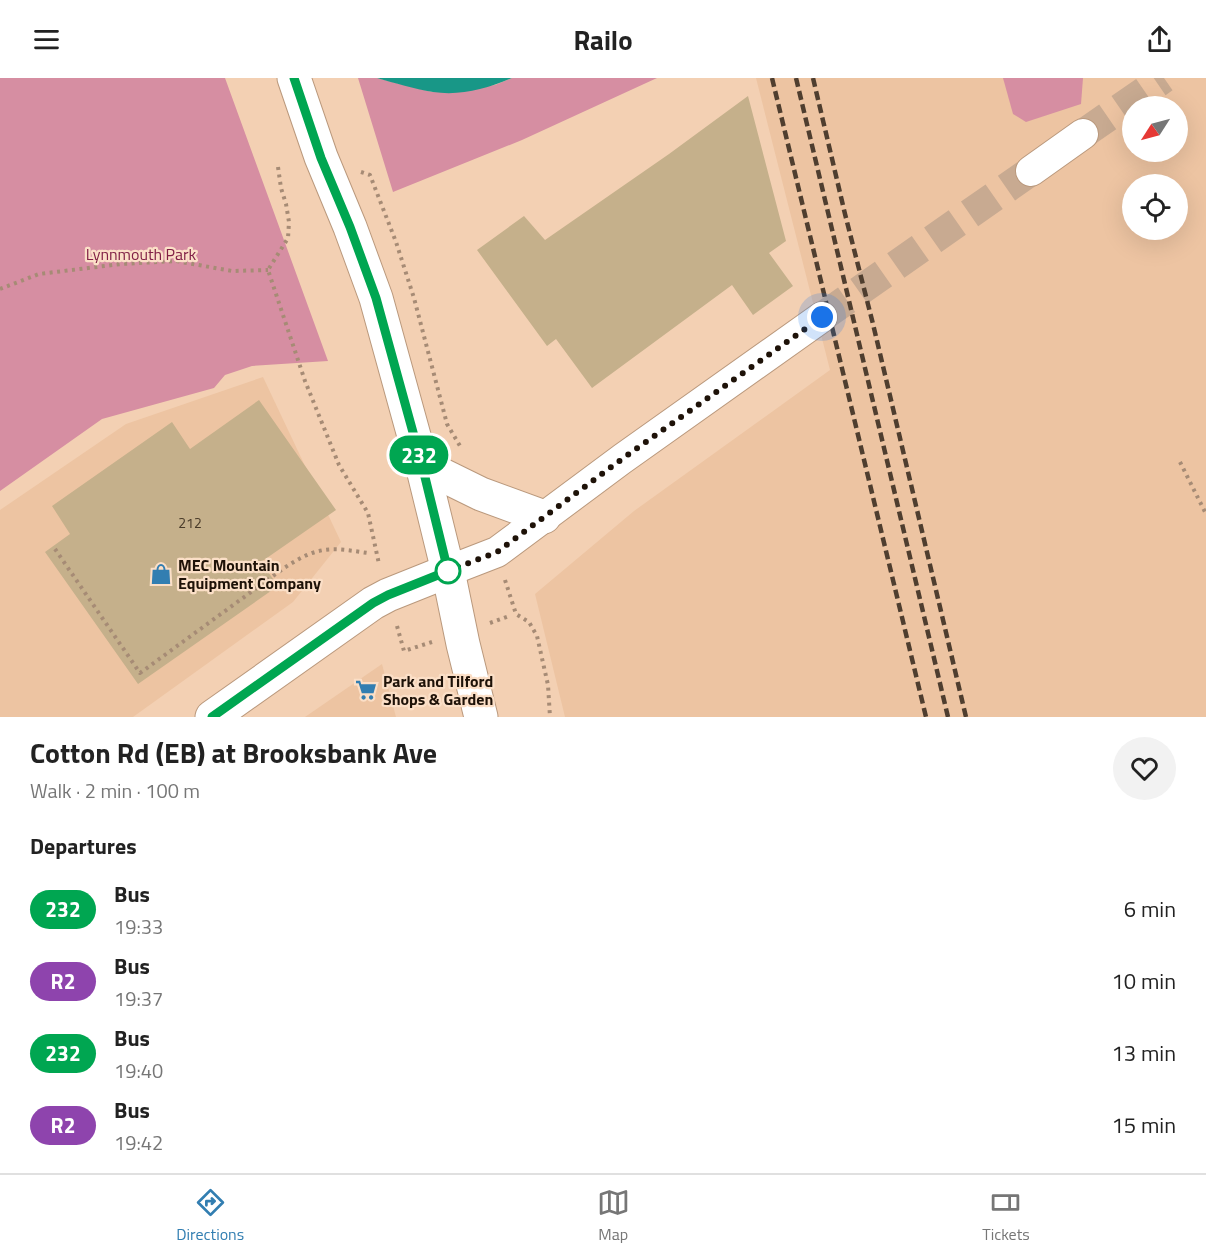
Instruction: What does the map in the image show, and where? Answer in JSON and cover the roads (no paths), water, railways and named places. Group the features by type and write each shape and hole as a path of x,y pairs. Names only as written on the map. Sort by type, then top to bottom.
{"main road":[{"path":"294,78 321,158 376,298 422,465 481,717"},
{"path":"422,465 481,494 544,517"},
{"path":"212,717 373,603 448,571"}],"street":[{"path":"1031,171 1083,134"},
{"path":"448,571 497,552 622,459 822,317"}],"water":[{"path":"377,78 512,78 483,88 443,93 426,91"}],"tunnel":[{"path":"1083,134 1164,78"},
{"path":"822,317 1031,171"}],"railway":[{"path":"772,78 926,717"},
{"path":"796,78 948,717"},
{"path":"813,78 966,717"}],"place":[{"name":"MEC Mountain Equipment Company","path":"161,574"},
{"name":"Park and Tilford Shops & Garden","path":"366,690"}],"park label":[{"name":"Lynnmouth Park","path":"141,254"}]}
